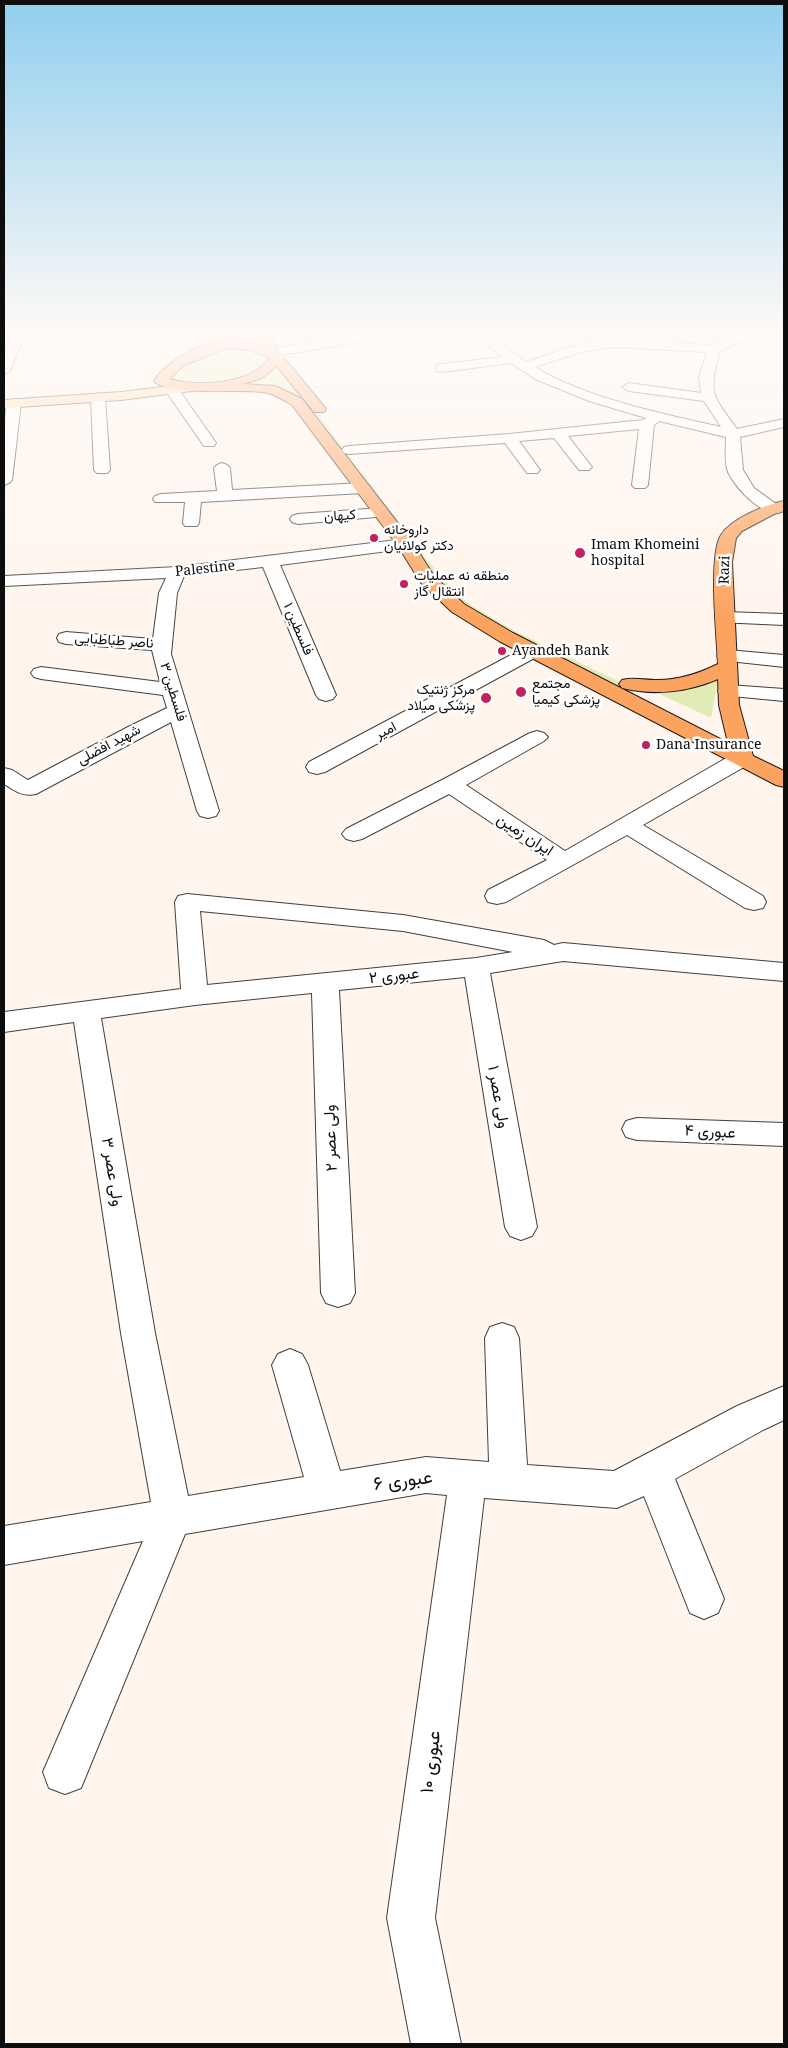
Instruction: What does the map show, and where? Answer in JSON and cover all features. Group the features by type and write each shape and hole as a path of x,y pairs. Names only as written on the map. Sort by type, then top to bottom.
{"main road":[{"path":"317,428 405,544 427,579 458,608 506,637 784,780"},
{"path":"332,428 416,542 444,576 473,604 519,632 670,703"},
{"name":"Razi","path":"743,758 727,730 728,691 723,562 728,537 736,528 747,521 780,508"},
{"path":"629,684 670,687 708,678 727,662"},
{"path":"727,730 784,758"}],"street":[{"path":"4,480 7,428"},
{"path":"100,428 102,470"},
{"path":"198,428 209,443"},
{"path":"349,450 509,438 600,428"},
{"path":"640,485 649,428"},
{"path":"706,428 733,434 766,428"},
{"path":"729,428 733,434 736,470 748,491 780,508"},
{"path":"558,433 584,468"},
{"path":"509,438 532,470"},
{"path":"222,468 225,496"},
{"path":"161,499 363,488"},
{"path":"191,523 193,497"},
{"name":"کیهان","path":"298,519 382,513"},
{"name":"Palestine","path":"4,581 177,572 405,544"},
{"name":"فلسطین ۱","path":"270,562 326,695"},
{"name":"فلسطین ۳","path":"177,572 168,592 162,654 208,811"},
{"path":"726,618 784,620"},
{"name":"ناصر طباطبایی","path":"66,638 162,645"},
{"name":"امیر","path":"317,768 533,651"},
{"path":"727,662 784,661"},
{"path":"40,673 173,690"},
{"path":"728,691 784,695"},
{"name":"شهید افضلی","path":"4,775 28,789 135,731 179,710"},
{"path":"354,834 450,785 537,737"},
{"name":"ایران زمین","path":"450,785 564,861 743,758"},
{"path":"627,825 754,902"},
{"path":"496,896 564,861"},
{"path":"195,996 187,902 403,923 563,952"},
{"name":"عبوری ۲","path":"4,1022 195,996 476,967 563,952 784,972"},
{"name":"ولی عصر ۱","path":"476,967 520,1227"},
{"name":"ولی عصر ۲","path":"325,982 338,1293"},
{"name":"ولی عصر ۳","path":"86,1011 138,1333 173,1517"},
{"name":"عبوری ۴","path":"636,1129 784,1135"},
{"name":"عبوری ۱۰","path":"436,2044 410,1918 488,1480 502,1338"},
{"path":"290,1365 327,1491"},
{"name":"عبوری ۶","path":"4,1544 426,1475 617,1490 750,1418 784,1402"},
{"path":"652,1471 704,1598"},
{"path":"65,1772 173,1517"}],"green space":[{"path":"320,428 329,428 424,556 450,586 469,604 509,628 634,689 633,693 626,695 460,607 429,575"},
{"path":"719,676 711,718 653,691 687,688 703,684"}],"place":[{"name":"داروخانه دکتر کولائیان","path":"374,538"},
{"name":"Imam Khomeini hospital","path":"580,553"},
{"name":"منطقه نه عملیات انتقال گاز","path":"404,584"},
{"name":"Ayandeh Bank","path":"502,651"},
{"name":"مجتمع پزشکی کیمیا","path":"521,692"},
{"name":"مرکز ژنتیک پزشکی میلاد","path":"486,698"},
{"name":"Dana Insurance","path":"646,745"}]}
